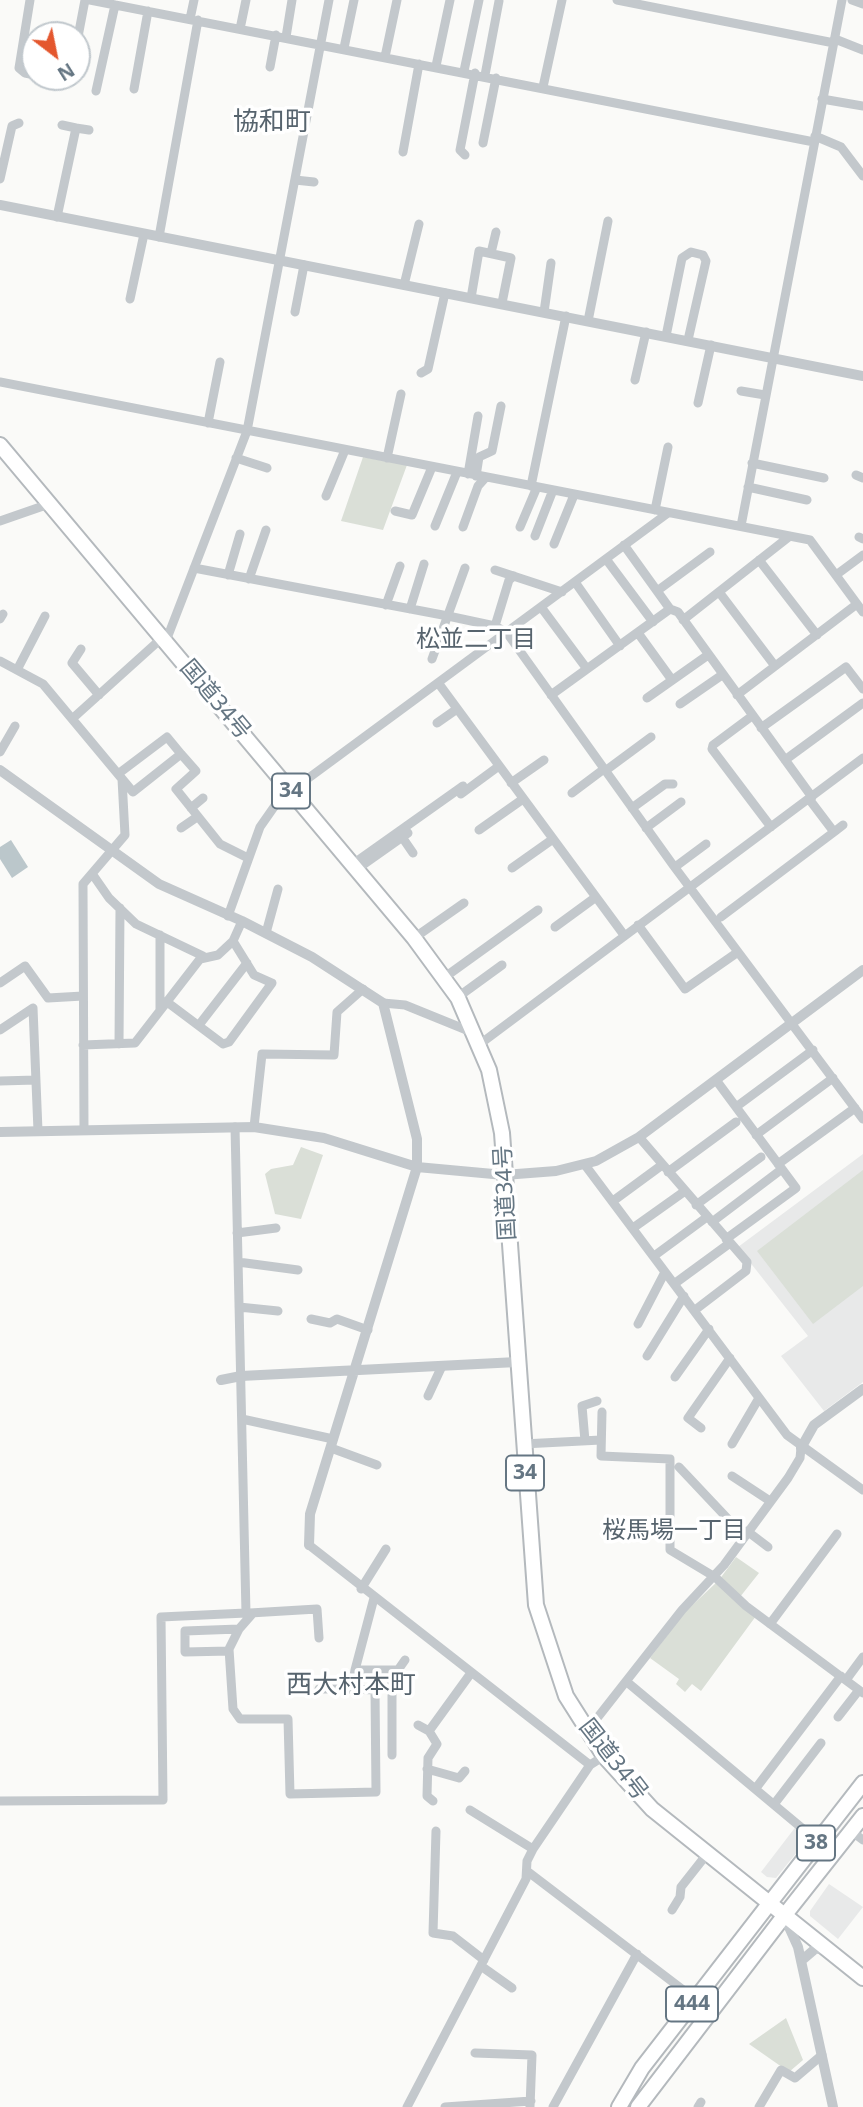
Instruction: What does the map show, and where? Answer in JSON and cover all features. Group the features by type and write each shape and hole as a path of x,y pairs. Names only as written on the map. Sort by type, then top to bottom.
{"main road":[{"name":"国道34号","path":"0,445 414,937 457,997 478,1039 497,1100 536,1605 566,1696 604,1756 652,1809 863,1978"},
{"name":"38","path":"769,1904 863,1783"},
{"name":"38","path":"784,1916 833,1854 857,1836 863,1816"},
{"name":"444","path":"619,2107 642,2068 769,1904"},
{"name":"444","path":"638,2107 784,1916"}],"street":[{"path":"27,21 30,0"},
{"path":"82,21 88,0 815,139 841,147 863,176"},
{"path":"159,237 194,20 194,0"},
{"path":"240,29 246,0"},
{"path":"270,67 292,0"},
{"path":"72,719 164,639 247,430 329,0"},
{"path":"344,48 354,0"},
{"path":"385,57 397,0"},
{"path":"436,66 450,0"},
{"path":"464,71 479,0"},
{"path":"543,87 562,0"},
{"path":"617,0 834,41 863,50"},
{"path":"741,526 842,0"},
{"path":"852,0 863,4"},
{"path":"485,75 499,1"},
{"path":"96,91 115,5"},
{"path":"134,89 148,11"},
{"path":"403,152 419,64"},
{"path":"464,155 460,150 475,73"},
{"path":"483,143 496,78"},
{"path":"822,99 863,106"},
{"path":"268,117 305,124"},
{"path":"0,179 12,126 19,123"},
{"path":"62,125 89,130"},
{"path":"57,216 76,128"},
{"path":"295,180 314,182"},
{"path":"0,205 863,376"},
{"path":"588,321 608,222"},
{"path":"404,285 419,223"},
{"path":"491,253 496,232"},
{"path":"130,299 144,234"},
{"path":"471,298 479,251 511,258 502,303"},
{"path":"666,336 682,258 691,252 703,255 706,261 688,340"},
{"path":"544,312 551,263"},
{"path":"295,312 304,265"},
{"path":"421,373 428,369 445,293"},
{"path":"520,527 534,487 566,316"},
{"path":"635,380 646,332"},
{"path":"698,403 711,345"},
{"path":"208,423 220,362"},
{"path":"0,382 810,540 860,608 817,635 737,695"},
{"path":"741,391 765,395"},
{"path":"387,458 401,394"},
{"path":"477,476 479,457 492,451 501,406"},
{"path":"463,527 478,486 478,416"},
{"path":"655,510 668,447"},
{"path":"326,496 345,450"},
{"path":"236,457 267,468"},
{"path":"752,463 824,478"},
{"path":"395,511 412,515 432,467"},
{"path":"435,526 457,472"},
{"path":"748,487 807,500"},
{"path":"536,536 553,491"},
{"path":"554,544 574,495"},
{"path":"0,521 49,504"},
{"path":"228,916 260,827 290,789 439,684 667,513"},
{"path":"249,579 266,530"},
{"path":"228,575 240,534"},
{"path":"683,620 790,536"},
{"path":"624,545 670,609 683,620 834,832"},
{"path":"657,591 710,552"},
{"path":"836,575 863,555"},
{"path":"606,559 653,622"},
{"path":"759,560 817,635"},
{"path":"410,610 424,564"},
{"path":"386,605 400,566"},
{"path":"194,568 448,616 495,626 507,633 646,828 863,1119"},
{"path":"432,659 466,568"},
{"path":"495,570 562,592"},
{"path":"495,626 509,580 514,576"},
{"path":"575,582 620,646"},
{"path":"719,592 775,666"},
{"path":"541,607 587,669"},
{"path":"551,695 670,609"},
{"path":"17,670 45,616"},
{"path":"638,633 672,680"},
{"path":"81,649 68,666 99,695"},
{"path":"647,698 708,655"},
{"path":"0,661 43,684 133,792 181,754"},
{"path":"761,728 846,667 863,689"},
{"path":"680,704 722,675"},
{"path":"439,684 624,935"},
{"path":"785,761 863,703"},
{"path":"437,723 457,709"},
{"path":"752,716 712,745 712,749 771,827"},
{"path":"0,752 15,726"},
{"path":"120,777 167,737 196,771 176,789 220,844 248,858"},
{"path":"572,793 651,737"},
{"path":"0,770 159,884 242,920 383,1003 405,1005 478,1039 638,925 863,758"},
{"path":"511,783 544,760"},
{"path":"447,803 499,766"},
{"path":"84,1129 83,884 113,851 126,829 120,777"},
{"path":"632,808 665,784 673,784"},
{"path":"355,867 463,786"},
{"path":"191,808 203,798"},
{"path":"479,830 523,799"},
{"path":"646,828 681,802"},
{"path":"181,828 197,817"},
{"path":"721,917 843,825"},
{"path":"355,867 405,835 413,853"},
{"path":"512,868 553,839"},
{"path":"675,867 706,844"},
{"path":"93,875 136,923 203,956 218,955 233,941 242,920"},
{"path":"266,933 278,889"},
{"path":"555,927 596,897"},
{"path":"414,937 464,903"},
{"path":"119,1044 120,908"},
{"path":"445,977 538,909"},
{"path":"638,925 685,989 738,952"},
{"path":"160,935 160,1010"},
{"path":"167,1002 223,1044 229,1042 272,983 254,975 233,941"},
{"path":"83,1045 135,1043 203,956"},
{"path":"199,1026 247,963"},
{"path":"457,997 502,965"},
{"path":"0,983 25,966 48,998"},
{"path":"0,1132 254,1127 311,1135 417,1167 504,1175 585,1165 613,1153 639,1137 863,971"},
{"path":"254,1127 262,1054 334,1055 337,1012 362,989"},
{"path":"0,1029 48,998 83,996"},
{"path":"383,1003 417,1139 417,1167 310,1514 309,1545 361,1589 590,1765"},
{"path":"33,1008 38,1131"},
{"path":"736,1107 813,1050"},
{"path":"756,1135 833,1078"},
{"path":"0,1081 36,1080"},
{"path":"674,1284 796,1188 716,1080"},
{"path":"654,1256 709,1220 855,1108"},
{"path":"612,1201 736,1122"},
{"path":"235,1127 249,1613 229,1651 235,1716 240,1719 288,1719 290,1794 376,1792 375,1690 319,1689"},
{"path":"639,1137 747,1262 747,1271 695,1310"},
{"path":"696,1205 761,1157"},
{"path":"585,1165 787,1435 801,1448 822,1459 863,1490"},
{"path":"633,1228 685,1191"},
{"path":"237,1233 276,1228"},
{"path":"238,1262 298,1270"},
{"path":"638,1324 665,1272"},
{"path":"647,1356 684,1296"},
{"path":"239,1307 278,1311"},
{"path":"311,1319 330,1323 337,1319 368,1330"},
{"path":"675,1377 709,1329"},
{"path":"701,1428 688,1418 730,1358"},
{"path":"221,1380 241,1376 517,1362"},
{"path":"428,1396 442,1366"},
{"path":"587,1731 682,1611 715,1577 800,1458 804,1437 814,1425 863,1389"},
{"path":"732,1444 760,1398"},
{"path":"585,1441 582,1406 597,1401"},
{"path":"602,1412 601,1456 670,1460 668,1546 715,1577 770,1624 861,1691 838,1717"},
{"path":"242,1419 332,1443 377,1465"},
{"path":"523,1444 601,1440"},
{"path":"679,1467 746,1533 768,1547"},
{"path":"732,1476 770,1501"},
{"path":"770,1624 791,1589 818,1553 837,1534"},
{"path":"361,1589 386,1549"},
{"path":"352,1689 374,1598"},
{"path":"0,1801 163,1800 161,1617 317,1609 319,1638"},
{"path":"229,1651 185,1652 185,1631 239,1629"},
{"path":"756,1788 843,1678 863,1657"},
{"path":"393,1755 395,1670 405,1660"},
{"path":"355,1670 395,1670"},
{"path":"395,1670 399,1684"},
{"path":"429,1731 443,1704 471,1673"},
{"path":"627,1682 833,1854"},
{"path":"418,1725 429,1731 437,1744 428,1758 427,1769 427,1796 433,1801"},
{"path":"775,1803 806,1770 821,1743"},
{"path":"407,2107 526,1879 527,1861 533,1849 590,1765 604,1756"},
{"path":"427,1769 459,1778 466,1771"},
{"path":"470,1810 533,1849"},
{"path":"436,1830 433,1933 453,1936 512,1988"},
{"path":"671,1910 680,1897 681,1887 707,1854"},
{"path":"527,1871 695,1999"},
{"path":"784,1916 801,1961 833,2107"},
{"path":"801,1961 815,1949 824,1948"},
{"path":"553,2107 636,1954"},
{"path":"445,2107 531,2104 532,2055 475,2053"},
{"path":"759,2107 781,2070 797,2077 822,2054"}],"shaded area":[{"path":"363,457 407,465 383,530 341,521"},
{"path":"11,840 28,867 12,878 0,859 0,847"},
{"path":"301,1147 323,1155 301,1219 275,1214 265,1174 271,1169 293,1165"},
{"path":"863,1154 863,1382 824,1411 781,1356 808,1336 738,1247"},
{"path":"863,1170 863,1286 813,1324 757,1251"},
{"path":"736,1557 759,1573 740,1597 719,1580"},
{"path":"718,1581 756,1616 701,1691 692,1684 685,1692 676,1684 679,1679 650,1658 685,1612"},
{"path":"797,1825 810,1836 776,1878 767,1877 761,1872"},
{"path":"829,1884 863,1907 838,1939 810,1916 810,1911"},
{"path":"786,2018 803,2060 789,2072 749,2044"}],"district":[{"name":"協和町","path":"272,123"},
{"name":"松並二丁目","path":"476,640"},
{"name":"桜馬場一丁目","path":"674,1531"},
{"name":"西大村本町","path":"351,1686"}]}
